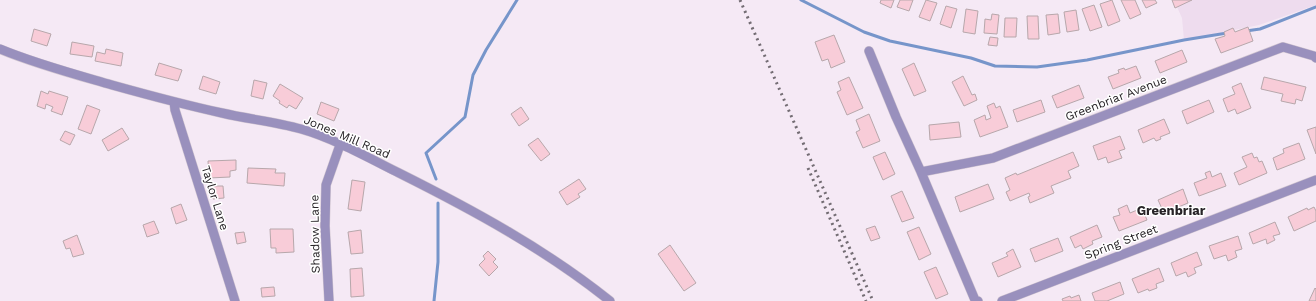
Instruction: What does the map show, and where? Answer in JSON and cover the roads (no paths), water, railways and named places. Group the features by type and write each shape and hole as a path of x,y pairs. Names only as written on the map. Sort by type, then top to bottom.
{"street":[{"name":"Greenbriar Avenue","path":"921,172 993,158 1283,47 1314,56 1316,58"},
{"name":"Jones Mill Road","path":"0,49 42,64 174,102 223,114 296,128 322,137 429,188 498,225 564,267 610,301"},
{"path":"869,51 975,300 978,301"},
{"name":"Taylor Lane","path":"174,102 175,110 235,301"},
{"name":"Shadow Lane","path":"330,301 325,226 326,184 340,145"},
{"name":"Spring Street","path":"1002,301 1316,180"}],"waterway":[{"path":"436,179 426,153 465,117 473,75 486,50 517,0"},
{"path":"801,0 864,32 890,41 971,58 995,66 1037,67 1087,60 1184,40 1227,33"},
{"path":"1246,31 1260,29 1316,7"},
{"path":"434,301 438,262 438,203"}],"railway":[{"path":"740,0 873,301"},
{"path":"808,168 866,301"}],"district":[{"name":"Greenbriar","path":"1171,210"}]}
